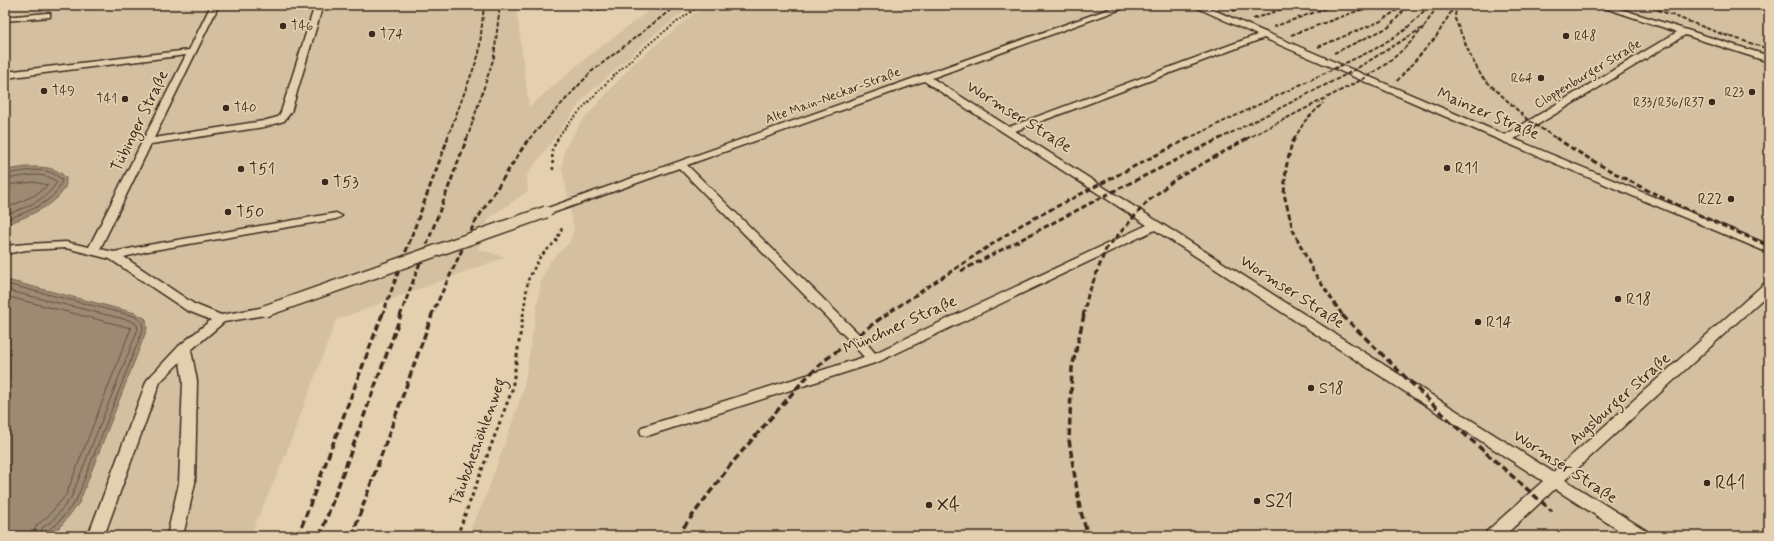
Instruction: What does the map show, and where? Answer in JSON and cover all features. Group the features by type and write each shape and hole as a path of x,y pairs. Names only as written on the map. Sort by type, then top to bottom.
{"lane":[{"name":"Tübinger Straße","path":"92,251 215,5"},
{"path":"147,142 264,124 281,119 286,112 319,5"},
{"path":"587,5 592,8 608,5"},
{"name":"Alte Main-Neckar-Straße","path":"220,319 265,311 1128,5"},
{"name":"Mainzer Straße","path":"1195,5 1769,250"},
{"path":"1600,5 1769,60"},
{"path":"5,19 47,15"},
{"name":"Cloppenburger Straße","path":"1506,139 1684,32"},
{"path":"1009,130 1264,35"},
{"path":"5,75 191,52"},
{"name":"Wormser Straße","path":"924,77 1641,536"},
{"path":"680,164 854,337 873,359"},
{"path":"114,256 148,248 336,216"},
{"name":"Münchner Straße","path":"647,430 873,359 1157,225"},
{"path":"5,250 26,247 66,245 114,256 190,307 220,319 184,349 154,380 96,536"},
{"name":"Augsburger Straße","path":"1493,536 1556,481 1769,286"},
{"path":"175,536 187,483 190,381 184,349"}],"path":[{"path":"553,170 553,148 566,129 594,96 632,58 672,24 701,5"},
{"name":"Täubcheshöhlenweg","path":"457,536 512,390 528,280 540,257 556,242 564,224"}],"shaded area":[{"path":"5,5 516,5 529,107 581,62 656,5 693,5 649,39 584,98 527,175 528,191 489,218 478,249 505,257 336,320 284,459 250,536 5,536"},
{"path":"708,5 1769,5 1769,536 467,536 484,501 523,392 541,281 550,261 569,243 574,230 562,168 565,148 581,122 633,64 692,15"}],"water":[{"path":"26,167 48,168 58,171 66,178 65,186 61,194 47,206 5,225 5,170"},
{"path":"5,281 11,281 135,313 146,319 147,329 79,503 60,527 46,536 5,536"}],"railway":[{"path":"447,139 479,54 484,5"},
{"path":"467,139 494,57 500,5"},
{"path":"529,139 591,72 677,5"},
{"path":"1233,11 1252,5"},
{"path":"1253,19 1294,5"},
{"path":"1273,27 1335,5"},
{"path":"1291,35 1374,5"},
{"path":"1318,47 1381,21 1404,5"},
{"path":"1188,139 1375,49 1405,30 1430,5"},
{"path":"1424,27 1438,5"},
{"path":"1456,5 1455,19 1471,57 1482,77 1528,120 1557,139"},
{"path":"1645,5 1722,34 1769,49"},
{"path":"1397,81 1436,37 1454,7"},
{"path":"1334,53 1389,27 1406,8"},
{"path":"1220,139 1351,72 1424,27"},
{"path":"1246,139 1365,78 1389,62 1408,45 1424,27"},
{"path":"1294,139 1305,121 1323,103"},
{"path":"382,316 448,138"},
{"path":"400,316 467,138"},
{"path":"431,316 474,224 529,138"},
{"path":"1083,316 1088,295 1106,249 1147,202 1174,180 1248,138"},
{"path":"1295,138 1292,143 1286,168 1284,194 1293,230 1313,271 1343,316"},
{"path":"1556,138 1581,154 1634,183 1769,246"},
{"path":"884,316 1021,225 1188,139"},
{"path":"961,271 1108,194 1220,139"},
{"path":"298,536 382,315"},
{"path":"320,536 401,315"},
{"path":"352,536 432,315"},
{"path":"677,536 732,463 802,382 825,360 885,315"},
{"path":"1084,315 1072,368 1069,440 1080,509 1088,536"},
{"path":"1343,316 1453,424 1552,511"}],"place":[{"name":"T46","path":"283,26"},
{"name":"T74","path":"372,34"},
{"name":"R48","path":"1566,36"},
{"name":"R64","path":"1541,78"},
{"name":"T49","path":"44,91"},
{"name":"R23","path":"1752,92"},
{"name":"T41","path":"125,99"},
{"name":"R33/R36/R37","path":"1712,102"},
{"name":"T40","path":"226,108"},
{"name":"R11","path":"1447,168"},
{"name":"T51","path":"241,169"},
{"name":"T53","path":"325,182"},
{"name":"R22","path":"1731,199"},
{"name":"T50","path":"228,212"},
{"name":"R18","path":"1618,299"},
{"name":"R14","path":"1478,322"},
{"name":"S18","path":"1311,388"},
{"name":"R41","path":"1707,483"},
{"name":"S21","path":"1257,501"},
{"name":"X4","path":"929,505"}]}
